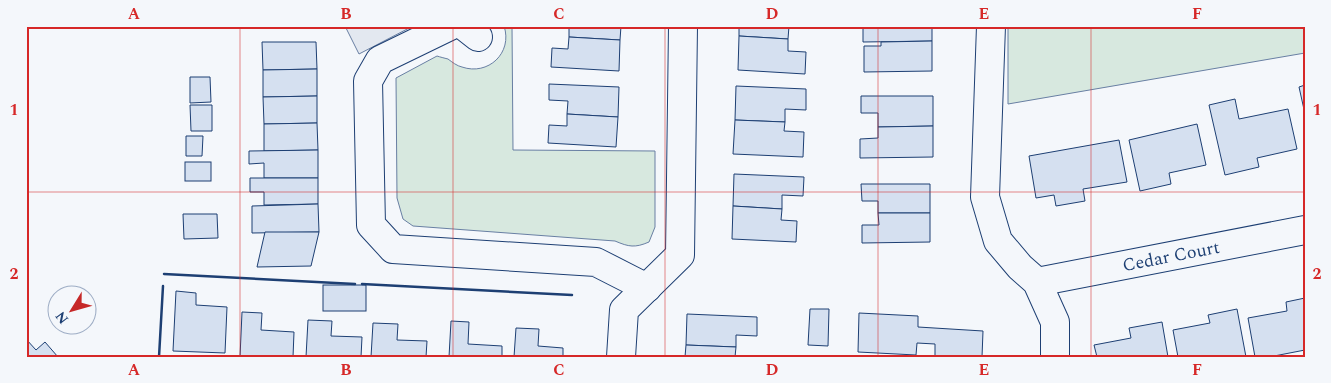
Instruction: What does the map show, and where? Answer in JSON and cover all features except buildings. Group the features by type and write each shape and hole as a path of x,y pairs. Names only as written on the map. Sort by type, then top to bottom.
{"street":[{"path":"450,26 380,60 368,81 370,226 393,249 596,262 646,288"},
{"path":"621,357 624,310 680,255 683,26"},
{"path":"991,26 985,197 998,242 1020,267 1037,282 1055,322 1055,357"},
{"name":"Cedar Court","path":"1037,282 1305,230"}],"shaded area":[{"path":"350,26 413,26 359,54 346,28"},
{"path":"504,26 512,26 513,150 655,151 655,227 649,242 632,246 615,241 413,226 403,219 397,198 396,78 437,56 472,69 489,65 502,53 506,36"},
{"path":"1008,26 1305,26 1305,53 1008,104"}],"wall":[{"path":"164,274 355,284"},
{"path":"362,284 572,295"},
{"path":"159,357 163,286"}]}
